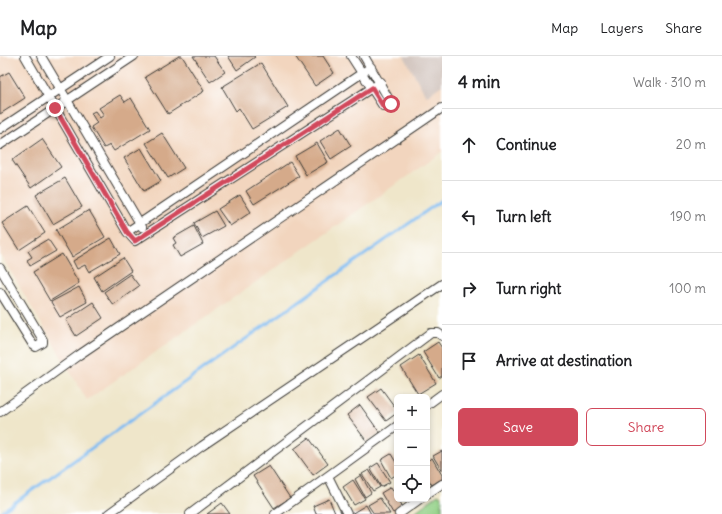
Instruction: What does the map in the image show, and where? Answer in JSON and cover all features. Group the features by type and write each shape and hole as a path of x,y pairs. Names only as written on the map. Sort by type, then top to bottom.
{"street":[{"path":"25,56 127,232 135,241 380,82"},
{"path":"41,56 146,234"},
{"path":"0,129 110,56"},
{"path":"0,145 134,56"},
{"path":"351,56 383,106 389,106 391,102 364,56"},
{"path":"127,232 371,67"},
{"path":"0,412 79,355 442,108"},
{"path":"0,292 33,345 36,347 43,343 43,340 1,272"},
{"path":"108,514 202,446 442,284"},
{"path":"190,514 431,333 438,332 442,336"},
{"path":"430,403 442,394"},
{"path":"275,514 394,428"},
{"path":"328,476 347,514"},
{"path":"430,492 442,484"},
{"path":"399,514 416,502"}],"shaded area":[{"path":"0,56 404,56 426,95 442,85 442,152 87,400 0,254"},
{"path":"404,56 442,56 442,85 426,96"}],"green space":[{"path":"439,494 442,498 442,514 412,514 430,502"}],"building":[{"path":"179,56 182,56 204,91 168,114 145,77"},
{"path":"193,56 214,56 225,72 210,82"},
{"path":"228,56 254,56 255,57 237,70"},
{"path":"295,56 323,56 334,73 315,86"},
{"path":"261,63 288,107 252,129 239,108 236,111 222,87"},
{"path":"9,72 25,98 0,114 0,77"},
{"path":"120,95 125,102 131,98 150,129 114,151 110,145 104,148 91,127 97,123 91,113 95,111 100,118 104,115 99,108"},
{"path":"340,128 351,146 331,159 320,141"},
{"path":"162,133 184,168 168,178 146,143"},
{"path":"42,139 61,167 31,188 12,160"},
{"path":"317,143 328,162 306,175 295,156"},
{"path":"141,148 161,181 144,191 124,158"},
{"path":"290,162 299,176 254,204 246,191"},
{"path":"65,178 82,207 53,224 36,195"},
{"path":"240,195 251,212 230,226 218,209"},
{"path":"28,206 45,233 19,250 2,223"},
{"path":"89,210 105,237 72,257 56,230"},
{"path":"215,211 224,226 202,238 194,223"},
{"path":"194,226 203,244 180,257 173,245 176,243 173,238"},
{"path":"111,238 120,254 89,272 85,265 77,269 73,261"},
{"path":"48,239 56,251 30,266 27,260 32,257 28,251"},
{"path":"62,254 79,283 50,301 33,272"},
{"path":"123,258 131,271 102,291 94,277"},
{"path":"130,274 139,286 113,305 104,292"},
{"path":"79,287 87,302 60,317 51,302"},
{"path":"93,302 103,318 76,336 66,320"},
{"path":"438,342 442,348 442,376 439,378 423,352"},
{"path":"419,355 436,383 418,394 401,367"},
{"path":"381,388 394,406 394,415 386,421 368,397"},
{"path":"360,405 380,433 368,443 347,415"},
{"path":"309,438 328,464 313,475 294,449"},
{"path":"442,451 442,471 433,456"},
{"path":"391,454 394,459 394,476 391,478 381,460"},
{"path":"432,458 442,475 442,479 432,485 430,482 430,459"},
{"path":"378,463 390,482 381,487 370,468"},
{"path":"269,466 290,498 274,508 253,476"},
{"path":"369,470 380,487 373,491 362,474"},
{"path":"361,475 371,493 365,497 355,479"},
{"path":"353,480 365,499 354,505 343,487"},
{"path":"391,487 394,492 394,502 400,502 403,507 393,513 381,493"},
{"path":"380,498 390,514 374,514 368,505"},
{"path":"329,499 335,513 316,514 313,506"},
{"path":"222,503 230,514 207,514"},
{"path":"366,505 371,514 351,514"}],"waterway":[{"path":"0,513 442,200"}],"route":[{"path":"55,108 127,232 133,241 136,241 372,88 383,106 386,107 391,104"}]}
